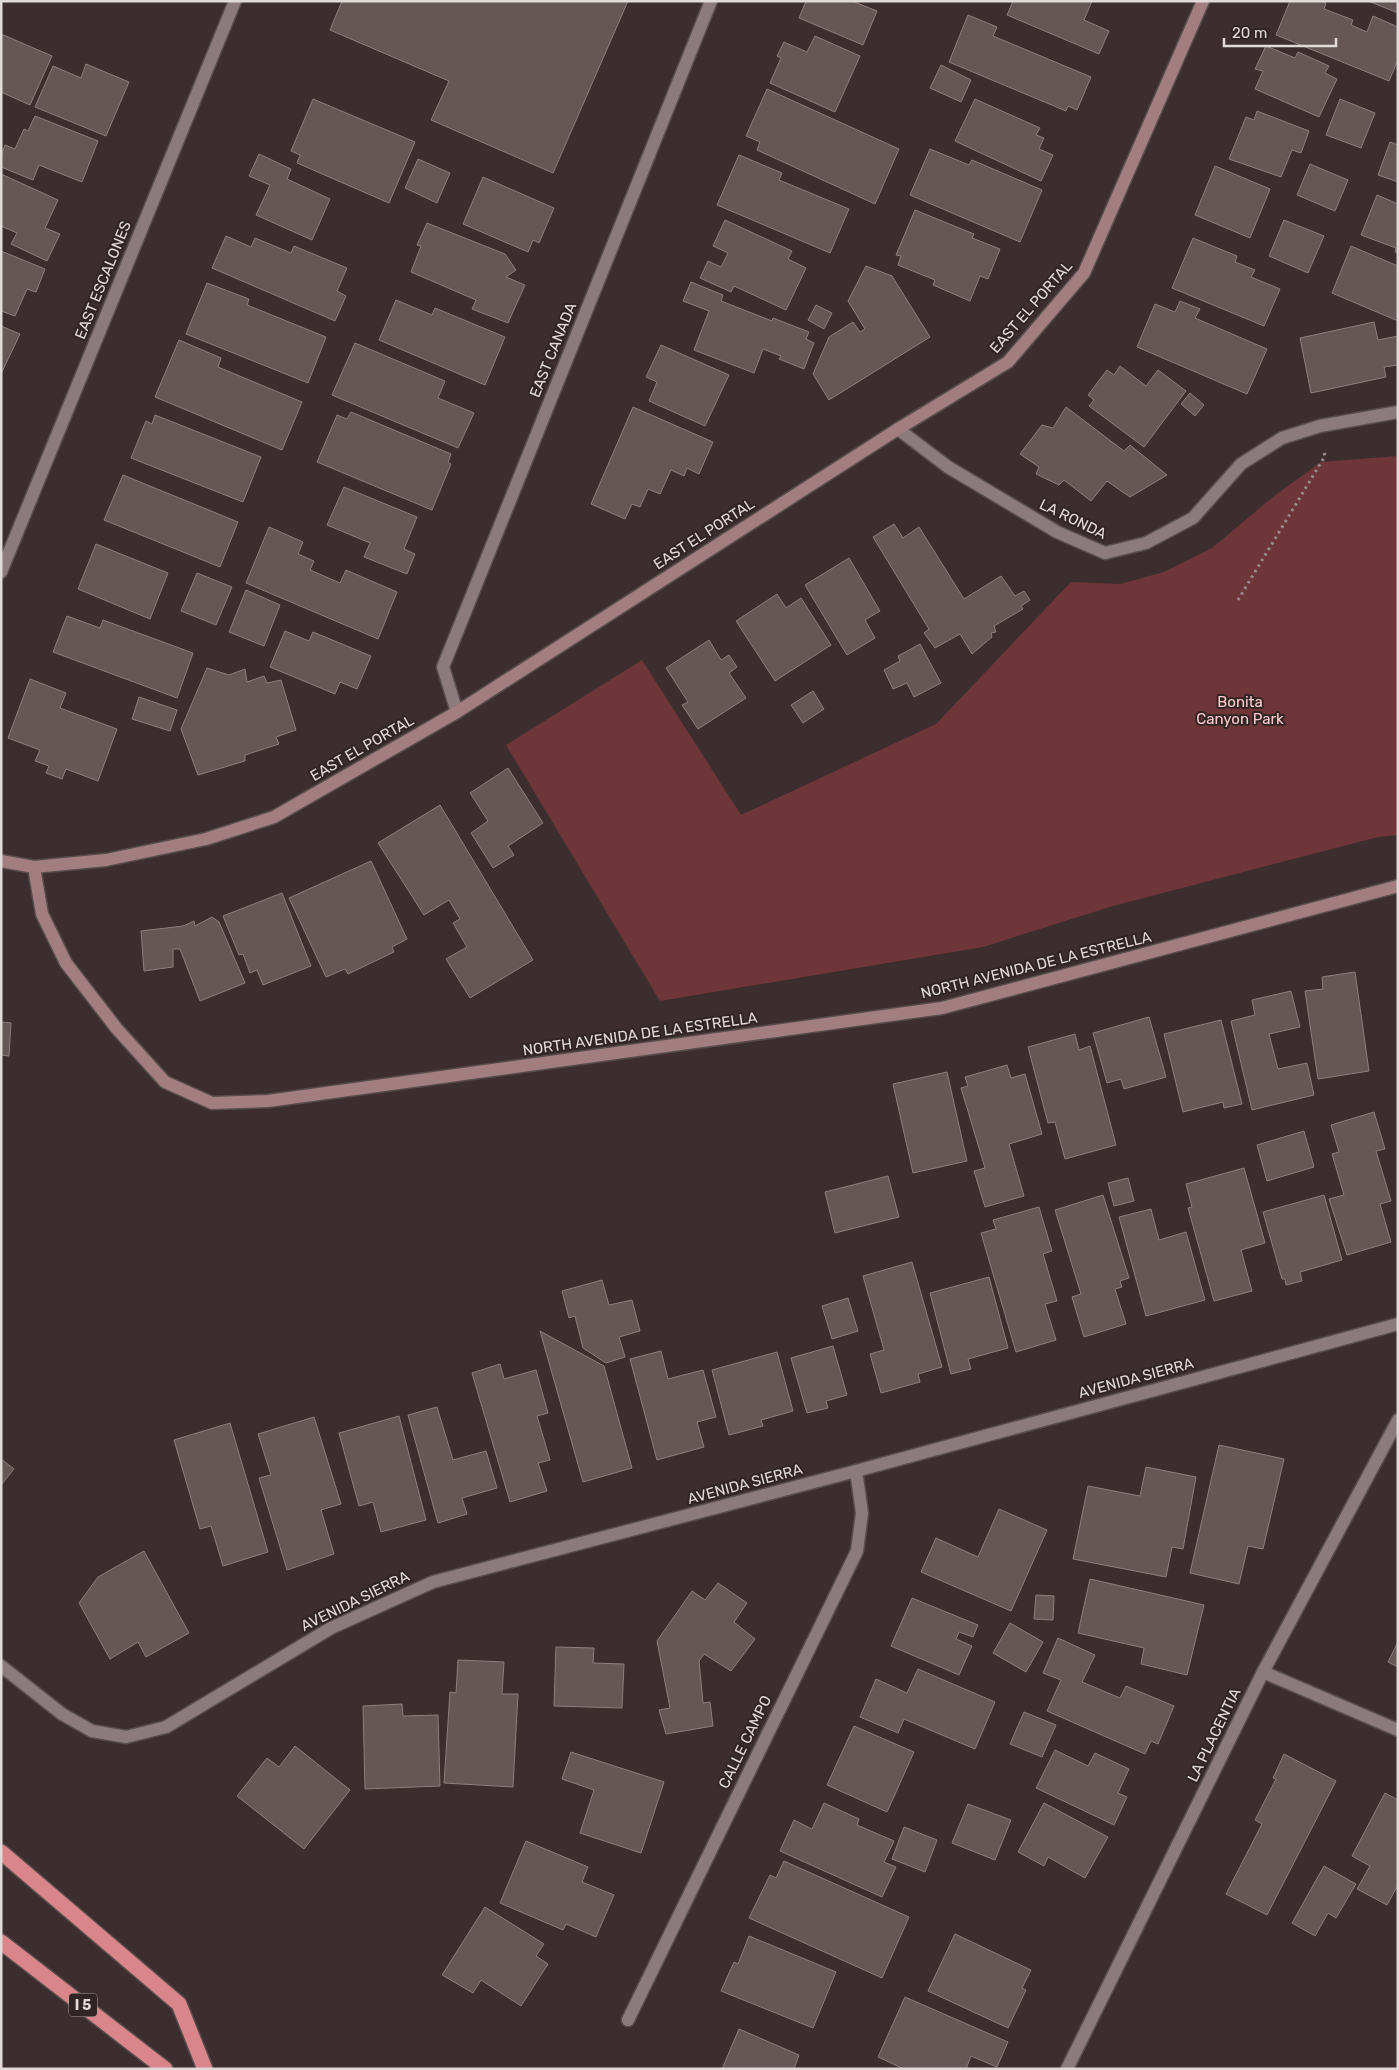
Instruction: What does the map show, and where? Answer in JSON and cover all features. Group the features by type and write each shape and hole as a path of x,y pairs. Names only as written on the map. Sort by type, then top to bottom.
{"highway":[{"path":"1,1852 178,2004 205,2069"},
{"name":"I 5","path":"1,1942 164,2069"}],"street":[{"name":"EAST ESCALONES","path":"1,572 235,1"},
{"name":"EAST CANADA","path":"457,712 443,667 711,1"},
{"name":"EAST EL PORTAL","path":"34,867 106,860 206,839 274,818 457,712 898,429 1008,362 1084,273 1203,1"},
{"name":"LA RONDA","path":"898,429 948,467 1057,532 1105,553 1146,543 1193,518 1241,464 1282,438 1320,426 1398,412"},
{"path":"1,861 34,867"},
{"name":"NORTH AVENIDA DE LA ESTRELLA","path":"34,867 42,914 66,963 117,1029 165,1082 212,1103 268,1101 942,1008 1398,886"},
{"name":"AVENIDA SIERRA","path":"1,1666 62,1714 92,1731 126,1737 166,1727 331,1628 433,1582 856,1471 1398,1324"},
{"name":"LA PLACENTIA","path":"1067,2069 1263,1672 1398,1420"},
{"name":"CALLE CAMPO","path":"628,2020 857,1551 862,1513 856,1471"},
{"path":"1263,1672 1398,1730"}],"path":[{"path":"1238,600 1325,456 1320,426"}],"green space":[{"name":"Bonita Canyon Park","path":"1398,456 1398,835 1378,837 1113,906 983,947 660,1001 506,745 642,660 741,815 936,724 1071,582 1120,584 1164,572 1212,548 1274,496 1321,462"}],"building":[{"path":"342,1 628,1 553,173 431,120 449,81 330,30"},
{"path":"806,1 852,1 877,11 863,45 799,18"},
{"path":"1013,1 1092,1 1084,20 1109,31 1099,54 1007,15"},
{"path":"1290,1 1321,1 1326,3 1324,9 1353,20 1351,25 1367,32 1373,16 1398,27 1398,60 1389,81 1276,35"},
{"path":"1368,1 1398,1 1398,13"},
{"path":"968,15 997,27 993,36 1091,77 1077,110 1068,106 1066,111 949,62"},
{"path":"1,34 52,56 30,105 1,92"},
{"path":"815,36 860,56 835,112 770,83 781,58 777,56 784,42 807,52"},
{"path":"1266,46 1295,58 1298,52 1329,66 1325,73 1337,79 1319,117 1255,89 1263,71 1255,69"},
{"path":"86,64 129,82 106,136 35,107 53,66 81,78"},
{"path":"941,65 971,80 961,102 930,88"},
{"path":"767,89 899,149 875,204 757,150 760,142 746,136"},
{"path":"313,99 415,142 389,203 297,163 300,155 291,151"},
{"path":"975,99 1040,128 1036,135 1044,138 1039,149 1053,155 1041,181 955,141"},
{"path":"1340,99 1375,113 1361,148 1326,135"},
{"path":"1257,111 1309,131 1301,153 1292,150 1281,177 1229,159 1246,117 1254,120"},
{"path":"35,116 98,141 82,182 39,165 33,180 1,167 1,156 5,145 15,149 24,129 28,131"},
{"path":"1390,142 1398,145 1398,182 1378,175"},
{"path":"930,149 969,165 972,160 1042,190 1020,242 910,195"},
{"path":"259,154 291,169 287,179 330,199 312,240 256,215 270,185 249,176"},
{"path":"739,155 782,173 779,180 849,209 830,253 717,205"},
{"path":"418,159 450,173 437,203 405,188"},
{"path":"1310,164 1348,180 1335,211 1297,195"},
{"path":"1215,166 1270,189 1250,238 1195,215"},
{"path":"1,174 58,200 45,228 60,234 47,261 11,244 17,233 1,226"},
{"path":"483,177 554,208 539,243 533,240 528,252 463,224"},
{"path":"1377,195 1398,204 1398,253 1395,252 1396,248 1361,235"},
{"path":"915,210 974,234 972,238 1000,249 988,279 980,276 970,301 933,285 935,280 898,265 901,256 896,255"},
{"path":"725,220 792,251 788,259 806,268 786,310 734,286 731,292 700,278 708,261 721,267 728,253 713,246"},
{"path":"1284,220 1324,236 1308,273 1269,256"},
{"path":"427,223 505,254 516,270 506,277 525,285 508,323 472,309 476,300 411,272 421,246 417,245"},
{"path":"226,236 251,247 255,238 291,253 294,246 347,268 337,291 346,296 335,321 212,268"},
{"path":"1193,238 1237,256 1235,262 1255,270 1251,277 1280,289 1264,326 1172,288"},
{"path":"1351,246 1398,266 1398,321 1332,293"},
{"path":"1,251 45,269 36,292 27,289 15,316 1,311"},
{"path":"866,266 892,276 930,337 829,400 813,374 829,337 853,322 860,332 865,329 848,301"},
{"path":"691,282 723,295 721,301 772,321 773,318 809,332 806,339 814,343 804,369 779,359 781,356 763,349 754,373 694,350 709,311 683,301"},
{"path":"207,283 249,299 247,305 326,337 308,383 186,334"},
{"path":"396,300 432,315 435,308 505,337 485,385 379,340"},
{"path":"1180,301 1200,309 1195,318 1267,349 1247,394 1137,347 1155,304 1175,312"},
{"path":"816,305 832,313 824,329 808,320"},
{"path":"1374,322 1378,340 1398,336 1398,365 1384,367 1386,377 1311,393 1300,338"},
{"path":"1,326 20,334 1,374"},
{"path":"179,340 221,358 218,367 302,402 282,450 155,397"},
{"path":"355,343 445,381 438,398 474,413 458,448 332,395"},
{"path":"661,345 729,375 705,426 649,401 657,382 646,377"},
{"path":"1120,366 1146,386 1158,370 1186,391 1144,447 1089,406 1094,400 1088,395 1107,370 1114,375"},
{"path":"1190,393 1204,405 1195,416 1181,404"},
{"path":"633,407 713,442 699,474 687,468 684,476 671,470 660,494 648,489 640,507 632,504 625,519 591,504"},
{"path":"1066,407 1124,451 1130,445 1167,475 1130,497 1107,481 1091,501 1064,480 1059,485 1036,474 1039,467 1020,454 1042,425 1053,428"},
{"path":"351,412 451,454 448,462 451,464 432,510 317,462 337,415 347,419"},
{"path":"155,415 261,457 243,502 131,458 146,421 152,424"},
{"path":"123,475 238,522 220,567 104,520"},
{"path":"344,487 417,517 404,549 415,554 407,574 364,557 370,543 327,525"},
{"path":"894,524 903,538 919,527 964,599 1001,576 1015,596 1024,591 1030,600 1021,606 1023,609 994,626 996,632 991,633 992,637 972,654 960,634 935,648 924,633 929,629 873,537"},
{"path":"269,527 303,542 298,554 314,561 310,570 340,583 346,570 397,592 378,639 246,583"},
{"path":"96,544 168,573 150,619 78,589"},
{"path":"849,558 880,611 865,620 875,638 847,655 805,585"},
{"path":"197,573 232,587 216,625 181,611"},
{"path":"246,590 280,605 264,646 229,632"},
{"path":"777,594 786,608 801,598 831,645 775,681 736,621"},
{"path":"67,616 100,628 103,620 193,653 177,698 53,652"},
{"path":"285,631 309,641 313,632 371,656 357,689 340,682 335,694 270,667"},
{"path":"709,640 721,660 729,655 737,667 729,673 746,698 698,729 682,705 688,702 666,668"},
{"path":"920,644 941,683 914,697 907,683 893,689 884,670 900,661 898,656"},
{"path":"207,668 229,675 245,669 247,682 264,676 267,683 281,680 296,730 276,737 279,744 245,755 245,761 198,775 181,729"},
{"path":"30,679 66,693 60,708 117,729 98,781 66,769 62,779 46,773 49,766 35,761 40,750 8,738"},
{"path":"813,691 824,709 803,723 791,705"},
{"path":"139,697 177,710 170,731 132,719"},
{"path":"508,768 543,823 508,846 514,855 493,868 471,833 488,821 470,793"},
{"path":"440,805 533,960 470,998 446,959 467,947 453,923 460,919 449,900 424,915 378,843"},
{"path":"371,861 407,939 392,947 394,952 348,974 345,969 326,977 289,898"},
{"path":"282,893 311,966 263,985 257,970 250,973 243,954 239,955 223,916"},
{"path":"212,917 219,922 245,983 200,1001 180,949 173,949 173,967 144,971 141,931 183,926 194,921 195,926"},
{"path":"1355,972 1369,1071 1318,1079 1305,991 1323,989 1322,977"},
{"path":"1291,991 1300,1027 1269,1034 1278,1069 1307,1063 1314,1095 1252,1110 1231,1021 1255,1015 1252,1000"},
{"path":"1149,1017 1166,1077 1124,1089 1121,1079 1107,1083 1093,1033"},
{"path":"1221,1020 1242,1104 1224,1108 1223,1102 1183,1112 1164,1034"},
{"path":"1,1022 11,1023 9,1056 1,1055"},
{"path":"1075,1034 1079,1050 1090,1046 1116,1145 1065,1159 1055,1122 1048,1123 1028,1047"},
{"path":"1007,1065 1011,1078 1025,1074 1042,1134 1009,1144 1024,1196 985,1207 974,1171 985,1168 961,1088 968,1086 965,1077"},
{"path":"947,1072 967,1161 913,1173 893,1084"},
{"path":"1374,1112 1385,1149 1376,1151 1391,1201 1380,1204 1391,1242 1347,1255 1329,1199 1344,1195 1332,1154 1339,1152 1331,1125"},
{"path":"1304,1131 1314,1167 1267,1181 1257,1145"},
{"path":"1244,1168 1265,1243 1241,1250 1252,1291 1214,1301 1188,1208 1192,1207 1186,1184"},
{"path":"888,1176 899,1217 835,1233 825,1192"},
{"path":"1128,1178 1134,1201 1114,1206 1108,1183"},
{"path":"1103,1195 1129,1278 1120,1281 1122,1287 1115,1289 1126,1324 1084,1337 1072,1297 1081,1294 1055,1210"},
{"path":"1324,1195 1342,1260 1300,1272 1302,1281 1286,1285 1285,1279 1282,1279 1263,1212"},
{"path":"1039,1207 1052,1251 1043,1254 1057,1301 1045,1304 1056,1340 1016,1352 981,1233 996,1229 993,1220"},
{"path":"1151,1209 1159,1240 1186,1232 1205,1300 1146,1316 1119,1217"},
{"path":"912,1262 942,1367 918,1374 920,1382 881,1393 870,1354 884,1350 863,1276"},
{"path":"989,1277 1008,1348 968,1359 971,1369 951,1374 930,1293"},
{"path":"602,1280 609,1305 632,1300 640,1331 619,1337 625,1357 606,1363 583,1348 575,1316 569,1318 562,1291"},
{"path":"848,1298 858,1331 832,1339 822,1306"},
{"path":"540,1331 604,1366 632,1468 583,1482"},
{"path":"833,1346 847,1395 826,1401 828,1408 807,1413 791,1358"},
{"path":"661,1351 668,1379 703,1370 716,1417 697,1422 704,1447 657,1460 630,1359"},
{"path":"777,1352 793,1411 761,1420 763,1426 729,1435 712,1370"},
{"path":"500,1364 504,1379 536,1370 548,1413 537,1416 550,1460 538,1463 547,1491 510,1502 472,1373"},
{"path":"437,1407 453,1460 486,1451 497,1488 462,1498 467,1514 438,1523 408,1415"},
{"path":"399,1416 426,1520 381,1532 373,1502 359,1506 339,1433"},
{"path":"314,1417 341,1504 321,1510 334,1554 287,1570 259,1478 271,1475 258,1434"},
{"path":"230,1423 268,1552 223,1566 211,1526 200,1529 174,1440"},
{"path":"1219,1445 1284,1459 1263,1549 1248,1546 1239,1584 1190,1573"},
{"path":"1,1459 14,1469 1,1485"},
{"path":"1146,1467 1196,1477 1183,1549 1172,1547 1166,1577 1073,1559 1088,1486 1140,1496"},
{"path":"999,1509 1047,1530 1011,1611 921,1572 936,1538 978,1557"},
{"path":"144,1551 189,1633 146,1657 138,1642 110,1659 79,1603 98,1577"},
{"path":"1090,1579 1204,1605 1187,1675 1141,1664 1144,1648 1078,1633"},
{"path":"718,1583 747,1603 734,1622 755,1639 731,1671 704,1654 699,1661 703,1703 710,1702 713,1726 666,1734 659,1710 670,1708 657,1641 692,1591 705,1600"},
{"path":"1036,1595 1054,1596 1053,1620 1034,1619"},
{"path":"912,1598 978,1625 973,1637 959,1632 956,1639 972,1646 959,1675 891,1646"},
{"path":"1010,1623 1043,1642 1026,1672 993,1653"},
{"path":"1058,1638 1095,1655 1082,1682 1120,1698 1126,1686 1174,1706 1158,1744 1151,1741 1145,1754 1047,1711 1061,1680 1043,1673"},
{"path":"1398,1642 1398,1667 1388,1662"},
{"path":"556,1647 594,1648 593,1663 624,1664 622,1708 554,1706"},
{"path":"458,1660 504,1662 502,1694 518,1694 513,1787 444,1783 450,1692 456,1693"},
{"path":"918,1669 995,1702 975,1749 904,1719 898,1733 860,1717 876,1679 907,1693"},
{"path":"402,1704 403,1716 438,1715 440,1786 365,1789 363,1706"},
{"path":"1024,1712 1056,1725 1042,1757 1010,1744"},
{"path":"854,1726 914,1752 887,1812 827,1785"},
{"path":"295,1746 350,1790 304,1849 237,1796 267,1758 279,1767"},
{"path":"1055,1750 1088,1766 1095,1753 1129,1769 1118,1793 1127,1797 1114,1825 1036,1788"},
{"path":"571,1752 664,1782 641,1853 580,1833 594,1790 562,1779"},
{"path":"1284,1754 1336,1781 1267,1915 1226,1894 1262,1824 1255,1820 1276,1779 1273,1778"},
{"path":"1385,1793 1398,1800 1398,1885 1387,1905 1357,1889 1370,1866 1352,1856"},
{"path":"824,1803 859,1819 857,1825 894,1841 884,1862 896,1867 882,1897 780,1851 794,1820 812,1829"},
{"path":"1044,1803 1108,1837 1085,1878 1048,1857 1044,1866 1018,1852"},
{"path":"968,1804 1011,1820 995,1860 952,1843"},
{"path":"904,1827 937,1840 925,1872 892,1859"},
{"path":"526,1841 588,1867 582,1882 614,1895 596,1937 566,1924 563,1930 500,1903"},
{"path":"784,1861 909,1917 882,1978 749,1918 770,1875 776,1878"},
{"path":"1324,1866 1356,1884 1336,1918 1328,1913 1315,1936 1292,1923"},
{"path":"485,1907 544,1944 536,1956 548,1964 521,2006 481,1980 473,1993 442,1975"},
{"path":"955,1934 1031,1970 1022,1988 1026,1990 1008,2028 928,1991"},
{"path":"749,1936 836,1972 813,2028 721,1991 734,1962 738,1964"},
{"path":"905,1997 1008,2042 997,2067 971,2056 966,2069 904,2069 878,2057"},
{"path":"739,2029 799,2055 794,2069 722,2069"}]}
